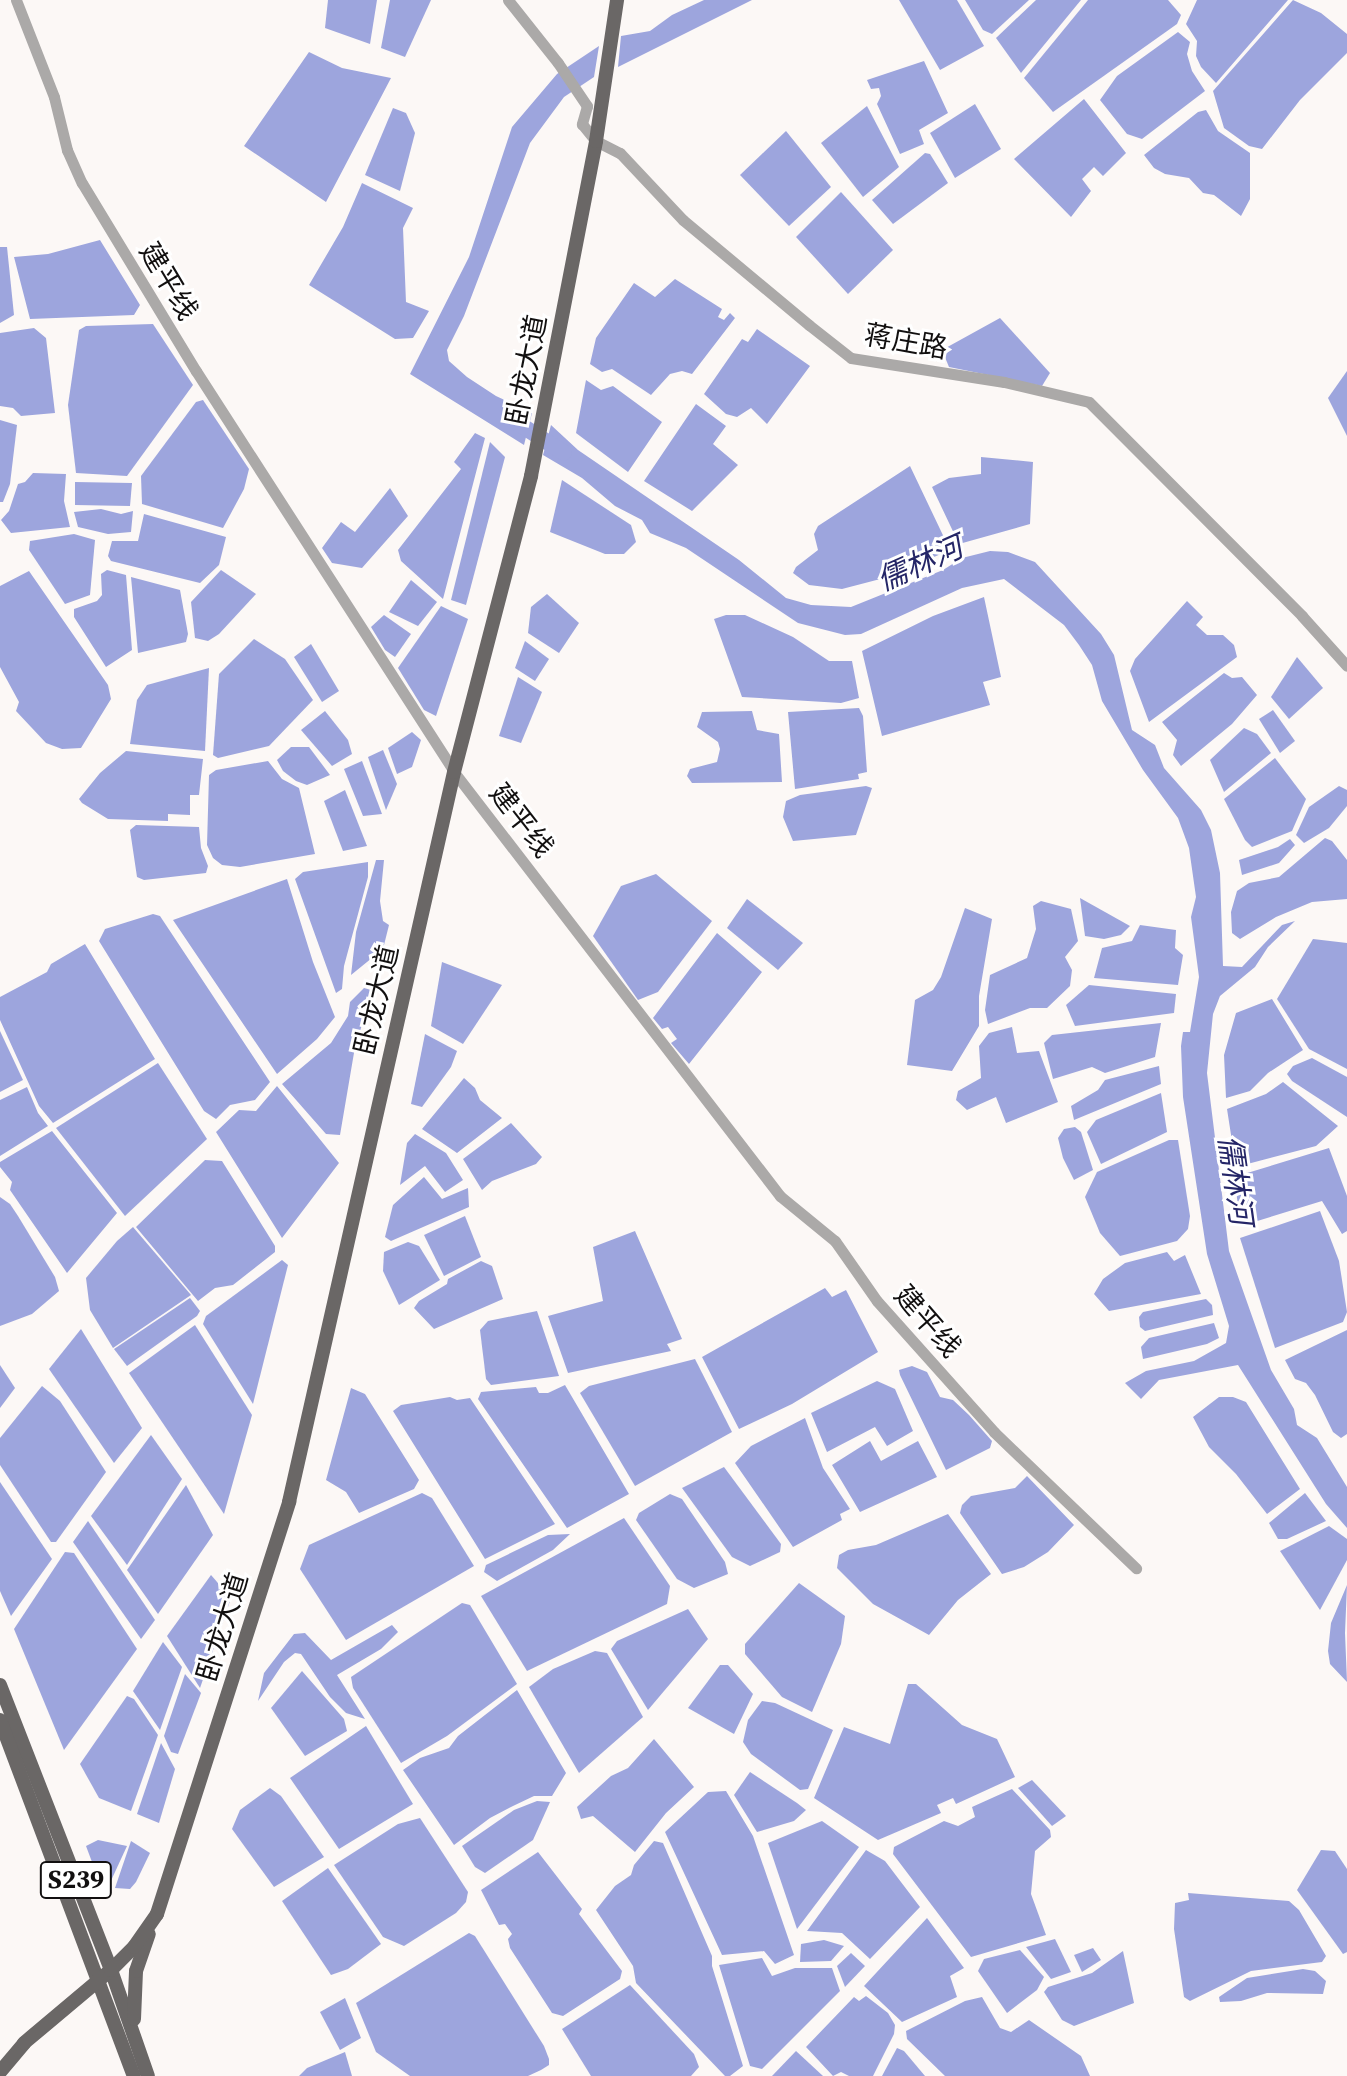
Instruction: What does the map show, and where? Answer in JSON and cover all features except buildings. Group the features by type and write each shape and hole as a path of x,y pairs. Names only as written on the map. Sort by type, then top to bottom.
{"main road":[{"name":"卧龙大道","path":"0,2072 24,2043 134,1947 157,1914 289,1502 454,772 533,468 596,141 617,0"},
{"name":"S239","path":"0,1685 105,1975 134,2076"},
{"name":"S239","path":"0,1720 148,2076"},
{"path":"138,2047 133,2007 136,1971 157,1914"}],"street":[{"name":"建平线","path":"16,0 54,97 67,150 82,183 196,371 454,772 780,1196 835,1241 877,1301 994,1432 1136,1568"},
{"path":"508,0 558,63 587,106 582,124 596,141"},
{"name":"蒋庄路","path":"596,141 620,153 683,220 851,358 1004,382 1089,402 1291,604 1347,666"}],"water":[{"path":"328,0 377,0 370,44 325,28"},
{"path":"390,0 431,0 405,57 381,48"},
{"path":"704,0 752,0 618,67 621,36 650,31 672,15"},
{"path":"899,0 957,0 984,46 940,70"},
{"path":"965,0 1029,0 992,34 983,30"},
{"path":"1036,0 1081,0 1021,73 996,38"},
{"path":"1088,0 1168,0 1181,15 1177,24 1053,112 1024,78"},
{"path":"1197,0 1288,0 1216,83 1201,67 1196,56 1197,41 1186,24"},
{"path":"1293,0 1321,13 1347,34 1347,53 1300,100 1262,149 1249,146 1224,128 1213,91"},
{"path":"1178,32 1190,42 1187,54 1192,71 1205,91 1142,139 1127,134 1100,100 1117,76"},
{"path":"599,46 594,77 564,97 530,143 464,316 447,350 449,361 467,377 496,396 532,413 524,445 410,374 469,257 512,127 557,74"},
{"path":"309,52 342,68 391,78 326,202 244,146"},
{"path":"924,61 948,113 919,130 924,144 900,154 877,104 881,96 879,88 871,89 867,80"},
{"path":"1084,99 1126,153 1103,176 1094,167 1082,179 1091,191 1071,217 1014,159"},
{"path":"975,104 1001,149 955,178 930,133"},
{"path":"867,106 899,167 863,197 821,143"},
{"path":"393,108 406,113 415,133 400,191 365,175"},
{"path":"1206,110 1218,131 1250,153 1250,199 1241,216 1214,195 1203,193 1189,178 1165,174 1154,168 1144,155 1198,112"},
{"path":"786,131 831,187 789,226 740,175"},
{"path":"925,153 930,154 948,183 893,224 872,200"},
{"path":"362,183 413,208 403,228 406,302 429,311 413,338 395,339 309,285 343,227"},
{"path":"841,192 893,250 848,294 796,237"},
{"path":"100,240 140,305 134,315 30,319 14,257 48,254"},
{"path":"0,247 7,247 14,315 0,323"},
{"path":"675,279 722,309 718,317 724,320 730,313 735,318 692,374 682,371 670,374 651,395 612,369 602,372 590,364 596,338 634,283 655,297"},
{"path":"1000,318 1050,373 1042,386 949,367 942,350"},
{"path":"153,324 193,385 127,476 76,473 68,405 79,330 86,326"},
{"path":"34,328 46,338 55,413 21,416 13,408 0,406 0,333"},
{"path":"757,329 810,366 767,424 751,408 737,417 726,414 704,394 742,339 748,342"},
{"path":"1347,371 1347,436 1328,398"},
{"path":"586,380 601,390 613,386 662,422 628,472 576,433"},
{"path":"203,400 249,469 244,489 223,528 142,504 141,476 196,402"},
{"path":"696,404 726,426 713,444 738,465 692,511 644,481"},
{"path":"0,420 17,425 10,484 3,502 0,502"},
{"path":"551,425 578,450 739,560 786,598 811,605 851,607 943,570 962,558 990,551 1008,552 1035,562 1101,634 1114,655 1132,730 1155,745 1164,768 1201,810 1211,830 1220,873 1223,966 1242,967 1282,925 1295,921 1268,947 1255,967 1220,996 1213,1014 1207,1073 1229,1251 1271,1370 1294,1409 1297,1425 1317,1438 1347,1487 1347,1528 1326,1504 1238,1365 1159,1380 1141,1399 1125,1383 1146,1371 1194,1361 1226,1343 1229,1326 1207,1254 1183,1097 1181,1046 1183,1032 1190,1032 1199,977 1191,917 1196,897 1189,848 1178,818 1143,770 1102,701 1092,665 1079,645 1064,625 1004,579 962,588 861,634 845,635 798,623 686,548 650,533 642,520 615,506 582,478 543,455"},
{"path":"475,433 485,438 443,599 401,561 398,550 461,469 454,462"},
{"path":"490,442 505,457 466,605 451,600"},
{"path":"981,457 1033,462 1030,524 959,544 932,487 949,478 981,474"},
{"path":"910,466 950,550 888,577 842,589 809,585 793,573 818,550 814,534 818,526"},
{"path":"33,473 66,474 64,501 70,527 11,533 1,520 9,511 18,484 25,482"},
{"path":"562,480 631,525 636,542 624,554 605,554 550,532"},
{"path":"75,482 132,483 130,506 75,505"},
{"path":"390,488 408,516 362,568 332,563 322,548 341,522 355,532"},
{"path":"101,509 121,514 133,511 131,532 108,534 78,527 74,512"},
{"path":"144,514 226,537 219,565 200,583 111,561 108,556 112,541 138,541"},
{"path":"74,534 95,540 90,595 65,604 29,550 30,541"},
{"path":"107,570 126,575 132,650 106,667 74,617 74,609 97,601 102,595 101,574"},
{"path":"221,570 256,594 219,634 208,641 195,638 191,602"},
{"path":"29,571 108,685 111,699 81,748 62,749 46,743 16,711 19,702 0,667 0,586"},
{"path":"131,577 180,590 188,634 186,642 138,653"},
{"path":"411,580 437,602 418,626 389,612"},
{"path":"547,594 579,623 559,653 528,633 531,607"},
{"path":"984,597 1001,677 983,682 990,705 882,736 862,651 933,616"},
{"path":"1187,601 1203,617 1196,625 1207,635 1223,635 1234,645 1237,657 1149,722 1130,671 1135,659"},
{"path":"441,606 468,619 436,716 424,710 398,668"},
{"path":"384,615 411,634 395,657 385,650 371,627"},
{"path":"726,615 745,615 793,637 829,661 852,661 859,698 841,703 742,697 714,619"},
{"path":"254,639 285,659 313,700 269,746 218,758 213,755 219,674"},
{"path":"525,641 549,659 535,681 515,668"},
{"path":"311,644 339,691 322,702 294,657"},
{"path":"1297,657 1323,688 1289,719 1271,697"},
{"path":"209,668 205,751 130,744 137,700 147,685"},
{"path":"1224,673 1232,678 1242,677 1257,695 1232,724 1181,766 1173,755 1177,740 1162,722"},
{"path":"518,677 542,692 521,743 499,736"},
{"path":"859,708 863,716 867,772 858,774 859,779 795,789 788,712"},
{"path":"1273,710 1295,741 1280,753 1259,719"},
{"path":"325,711 348,740 352,754 332,766 301,730"},
{"path":"752,711 757,730 779,734 782,782 692,783 687,776 690,769 717,762 720,749 718,742 697,727 702,712"},
{"path":"1244,728 1257,734 1271,753 1224,792 1210,760"},
{"path":"412,732 421,740 412,767 397,774 388,748"},
{"path":"291,747 309,747 330,775 307,785 296,781 283,771 277,760"},
{"path":"383,750 397,784 386,810 368,757"},
{"path":"126,751 203,759 199,795 190,795 190,815 168,814 168,821 108,819 82,803 79,799 100,773"},
{"path":"1275,758 1306,799 1292,831 1252,847 1245,840 1224,799"},
{"path":"268,761 282,779 299,788 315,854 240,867 222,865 213,858 207,845 209,775 216,770"},
{"path":"362,761 382,814 363,816 344,769"},
{"path":"866,786 872,788 856,835 793,841 783,817 786,801 800,795"},
{"path":"1339,786 1347,790 1347,806 1329,828 1304,843 1296,835 1309,807"},
{"path":"345,790 367,846 343,851 324,801"},
{"path":"136,825 199,827 201,848 208,866 206,873 144,880 137,877 130,830"},
{"path":"1325,838 1332,841 1347,860 1347,899 1312,902 1276,917 1240,939 1232,933 1231,912 1237,891 1249,883 1279,877"},
{"path":"1290,839 1295,845 1279,863 1242,875 1239,860 1278,847"},
{"path":"376,860 384,860 380,901 383,921 389,925 383,949 351,975 356,932"},
{"path":"368,862 368,877 344,966 342,989 336,993 295,879 303,872"},
{"path":"656,874 712,921 658,992 638,1000 593,936 621,886"},
{"path":"287,879 313,962 335,1017 317,1039 277,1074 173,920"},
{"path":"1080,898 1130,926 1121,935 1104,939 1085,936"},
{"path":"747,899 803,943 778,970 727,928"},
{"path":"1041,901 1071,909 1078,941 1065,957 1072,970 1070,986 1047,1008 1030,1008 988,1024 985,1010 990,975 1027,958 1036,929 1033,906"},
{"path":"965,908 992,919 979,996 979,1026 952,1071 907,1065 915,1000 933,990 941,977"},
{"path":"153,914 160,916 270,1082 255,1100 230,1105 216,1119 204,1111 99,941 105,929"},
{"path":"1140,925 1176,930 1175,948 1183,955 1178,985 1094,978 1102,948 1132,941"},
{"path":"717,933 762,972 689,1064 671,1043 677,1039 668,1027 662,1029 653,1018"},
{"path":"1313,939 1347,943 1347,1069 1309,1049 1277,999"},
{"path":"85,944 155,1059 53,1123 39,1106 0,1020 0,997 47,972 51,964"},
{"path":"442,962 502,985 463,1044 431,1026"},
{"path":"1089,985 1176,994 1174,1013 1075,1026 1066,1005"},
{"path":"364,988 371,990 371,996 355,1047 340,1135 326,1134 282,1084 331,1043 348,1016 350,1002"},
{"path":"1272,999 1303,1050 1268,1073 1250,1091 1226,1098 1224,1055 1236,1013"},
{"path":"1161,1023 1155,1057 1105,1073 1092,1067 1053,1079 1044,1043 1052,1035"},
{"path":"1012,1027 1017,1053 1039,1051 1058,1102 1006,1123 996,1097 967,1110 956,1100 958,1091 981,1078 979,1046 989,1033"},
{"path":"0,1031 23,1080 0,1092"},
{"path":"425,1034 457,1051 451,1067 422,1107 411,1104"},
{"path":"1312,1058 1347,1077 1347,1117 1292,1081 1287,1074 1293,1066"},
{"path":"158,1063 207,1139 125,1216 56,1128"},
{"path":"1159,1066 1161,1084 1074,1120 1071,1106 1098,1090 1105,1080"},
{"path":"464,1078 475,1088 480,1100 502,1118 457,1153 422,1129"},
{"path":"1283,1082 1338,1126 1316,1146 1236,1167 1227,1109 1266,1094"},
{"path":"277,1086 339,1163 282,1238 216,1132 239,1110 256,1111"},
{"path":"27,1087 38,1113 48,1126 0,1156 0,1100"},
{"path":"1161,1093 1167,1132 1101,1164 1087,1132 1096,1120"},
{"path":"511,1123 542,1157 536,1164 492,1181 482,1190 463,1159"},
{"path":"1075,1127 1081,1132 1093,1170 1074,1180 1063,1158 1058,1138 1064,1129"},
{"path":"52,1131 117,1213 67,1273 10,1190 12,1182 0,1167 0,1162"},
{"path":"415,1134 446,1153 463,1180 445,1192 425,1166 400,1185 407,1143"},
{"path":"1169,1140 1178,1140 1190,1216 1188,1229 1177,1241 1120,1256 1100,1233 1085,1197 1097,1172"},
{"path":"1329,1148 1347,1196 1347,1231 1342,1234 1322,1201 1241,1226 1234,1177"},
{"path":"205,1160 222,1161 275,1246 275,1252 233,1285 215,1288 198,1301 136,1227"},
{"path":"424,1177 442,1199 468,1188 469,1207 391,1241 385,1237 393,1205"},
{"path":"0,1197 10,1204 18,1216 55,1277 59,1291 32,1314 0,1326"},
{"path":"1320,1211 1339,1261 1347,1312 1343,1322 1275,1348 1240,1238"},
{"path":"465,1216 481,1257 444,1276 424,1235"},
{"path":"133,1227 191,1295 113,1348 90,1310 86,1278"},
{"path":"635,1231 682,1339 667,1344 671,1351 568,1373 548,1316 603,1301 593,1247"},
{"path":"408,1242 419,1246 440,1280 399,1305 383,1271 384,1252"},
{"path":"1167,1252 1174,1261 1185,1255 1201,1294 1109,1311 1094,1294 1103,1279 1125,1263"},
{"path":"282,1260 288,1265 253,1404 203,1324 206,1316"},
{"path":"481,1261 492,1266 503,1299 434,1329 414,1308 419,1301 447,1284 448,1279"},
{"path":"825,1288 832,1297 846,1290 878,1352 792,1404 739,1429 702,1357"},
{"path":"190,1298 200,1311 197,1316 127,1366 114,1349"},
{"path":"1206,1299 1212,1305 1213,1315 1145,1331 1140,1327 1139,1317 1143,1312"},
{"path":"537,1311 559,1376 491,1385 486,1379 480,1330 488,1321"},
{"path":"1214,1323 1219,1338 1207,1344 1143,1359 1141,1347 1149,1338"},
{"path":"195,1325 252,1415 224,1514 129,1373"},
{"path":"81,1329 142,1428 114,1463 49,1369"},
{"path":"1347,1330 1347,1434 1341,1438 1333,1432 1315,1395 1306,1383 1295,1379 1285,1360"},
{"path":"695,1359 732,1432 635,1486 580,1393 589,1386"},
{"path":"0,1365 15,1388 0,1408"},
{"path":"912,1366 927,1372 940,1397 953,1400 969,1415 992,1441 990,1448 946,1470 900,1375 899,1370"},
{"path":"877,1381 895,1389 913,1431 887,1446 875,1427 827,1452 811,1413"},
{"path":"565,1385 629,1494 567,1528 478,1399 481,1392 536,1387 539,1393 548,1393"},
{"path":"42,1386 60,1401 106,1472 56,1542 51,1542 0,1465 0,1438"},
{"path":"351,1388 365,1394 419,1480 414,1489 359,1513 346,1492 326,1480"},
{"path":"450,1397 457,1400 470,1398 555,1524 485,1559 393,1411 401,1405"},
{"path":"1219,1397 1233,1397 1246,1402 1300,1489 1267,1514 1236,1474 1209,1447 1193,1417"},
{"path":"805,1418 823,1468 850,1509 840,1514 842,1520 793,1547 735,1463 751,1446"},
{"path":"151,1435 182,1479 127,1565 91,1516"},
{"path":"870,1441 881,1461 918,1441 937,1477 860,1512 832,1465"},
{"path":"724,1467 781,1544 780,1552 750,1566 732,1557 682,1488"},
{"path":"1027,1476 1074,1525 1048,1552 1024,1567 1002,1574 960,1513 962,1505 971,1496 1015,1488"},
{"path":"0,1482 52,1559 11,1616 0,1591"},
{"path":"186,1485 213,1535 158,1614 127,1570"},
{"path":"422,1493 432,1498 474,1566 346,1640 300,1569 309,1545"},
{"path":"1305,1493 1326,1521 1287,1539 1278,1539 1269,1523"},
{"path":"670,1494 682,1499 725,1562 728,1574 694,1588 677,1579 636,1520 639,1513"},
{"path":"948,1514 991,1574 958,1600 929,1635 873,1604 837,1568 839,1555 848,1550 876,1545"},
{"path":"624,1518 670,1586 667,1604 527,1671 481,1596"},
{"path":"88,1521 155,1620 141,1639 73,1542"},
{"path":"1329,1526 1347,1539 1347,1560 1320,1610 1280,1551"},
{"path":"570,1534 553,1550 497,1581 484,1572 486,1565 548,1535"},
{"path":"65,1552 74,1553 137,1649 64,1750 14,1629"},
{"path":"211,1575 231,1598 200,1688 167,1636"},
{"path":"799,1583 845,1616 841,1644 812,1712 782,1697 745,1654 745,1644"},
{"path":"1347,1585 1347,1682 1330,1664 1328,1651 1331,1623"},
{"path":"462,1603 470,1605 517,1684 447,1736 401,1763 353,1688 351,1677"},
{"path":"688,1609 708,1639 648,1710 611,1649 617,1641"},
{"path":"392,1625 398,1632 381,1649 337,1675 365,1719 346,1713 330,1697 301,1654 295,1653 284,1662 258,1701 264,1673 294,1634 305,1633 331,1660"},
{"path":"163,1642 182,1667 160,1730 133,1691"},
{"path":"595,1651 607,1653 643,1717 579,1773 529,1687 553,1669"},
{"path":"720,1665 728,1665 753,1694 734,1734 688,1708"},
{"path":"302,1671 344,1719 347,1731 305,1756 271,1708"},
{"path":"185,1674 201,1693 178,1754 171,1752 164,1736"},
{"path":"908,1684 916,1684 962,1725 997,1739 1015,1777 956,1804 953,1798 937,1805 941,1813 878,1840 814,1798 844,1727 890,1744"},
{"path":"517,1690 566,1773 552,1796 534,1796 513,1806 490,1818 454,1845 403,1770 420,1758 449,1748 458,1736"},
{"path":"127,1696 134,1699 158,1735 131,1811 99,1798 80,1764"},
{"path":"762,1701 775,1703 833,1730 808,1789 800,1790 751,1754 743,1742 748,1720"},
{"path":"366,1726 413,1804 339,1849 290,1778"},
{"path":"654,1739 694,1787 666,1813 635,1852 593,1816 581,1819 577,1807 611,1776 628,1768"},
{"path":"161,1743 175,1769 159,1823 137,1814"},
{"path":"750,1772 806,1810 794,1821 757,1832 734,1795"},
{"path":"1032,1780 1066,1816 1052,1826 1018,1788"},
{"path":"270,1788 281,1796 324,1857 274,1887 232,1829 240,1810"},
{"path":"1012,1789 1050,1830 1051,1837 1035,1851 1031,1894 1046,1935 971,1957 893,1854 894,1847 944,1821 958,1826 975,1817 972,1807"},
{"path":"726,1791 753,1836 794,1955 775,1964 764,1951 722,1955 665,1832 708,1792"},
{"path":"537,1801 550,1802 533,1840 485,1873 475,1867 462,1846 514,1810"},
{"path":"420,1818 468,1892 466,1902 456,1913 404,1946 383,1937 334,1865 398,1824"},
{"path":"822,1821 859,1847 797,1929 768,1843"},
{"path":"98,1840 127,1846 109,1885 101,1886 86,1846"},
{"path":"131,1841 150,1853 130,1889 115,1888"},
{"path":"654,1841 663,1843 712,1956 712,1966 743,2066 730,2076 725,2076 636,1983 633,1966 596,1910 615,1886 631,1875 634,1865"},
{"path":"866,1850 885,1861 920,1907 870,1959 842,1933 807,1931"},
{"path":"1321,1850 1335,1851 1347,1869 1347,1952 1343,1954 1297,1890"},
{"path":"538,1852 582,1909 579,1914 622,1971 620,1979 563,2016 552,2013 510,1948 508,1939 512,1934 505,1924 499,1925 481,1890"},
{"path":"328,1868 381,1944 348,1969 331,1975 282,1901"},
{"path":"1188,1893 1289,1901 1299,1910 1326,1956 1322,1962 1251,1971 1190,2001 1184,1997 1174,1929 1175,1903 1189,1900"},
{"path":"927,1918 964,1968 950,1976 957,1997 902,2022 864,1986"},
{"path":"469,1933 475,1936 544,2046 549,2065 541,2070 528,2076 410,2076 376,2052 356,2003"},
{"path":"1055,1939 1071,1972 1051,1979 1026,1947"},
{"path":"824,1940 844,1946 831,1961 800,1962 801,1944"},
{"path":"1093,1948 1101,1960 1082,1972 1074,1955"},
{"path":"1020,1950 1044,1977 1037,1990 1007,2013 978,1971 984,1959"},
{"path":"1123,1951 1134,2003 1074,2026 1062,2020 1044,1992 1048,1987 1092,1973"},
{"path":"851,1953 865,1966 845,1987 837,1966"},
{"path":"762,1958 772,1976 795,1968 832,1968 840,1991 762,2069 750,2066 719,1965"},
{"path":"1303,1969 1315,1971 1326,1981 1323,1994 1267,1993 1241,2001 1220,2002 1219,1997 1247,1978"},
{"path":"630,1985 694,2054 699,2067 691,2076 591,2076 562,2029"},
{"path":"866,1996 888,2013 895,2025 894,2034 873,2076 849,2076 841,2072 833,2076 806,2047 854,1997 859,2001"},
{"path":"982,1997 1000,2028 1011,2032 1029,2020 1081,2056 1090,2076 945,2076 907,2039 906,2031 965,2001"},
{"path":"345,1998 361,2038 340,2050 320,2012"},
{"path":"897,2048 904,2051 925,2076 882,2076"},
{"path":"796,2051 823,2076 772,2076"},
{"path":"345,2052 352,2076 299,2076 307,2068"}],"waterway":[{"name":"儒林河","path":"510,418 564,453"}]}
